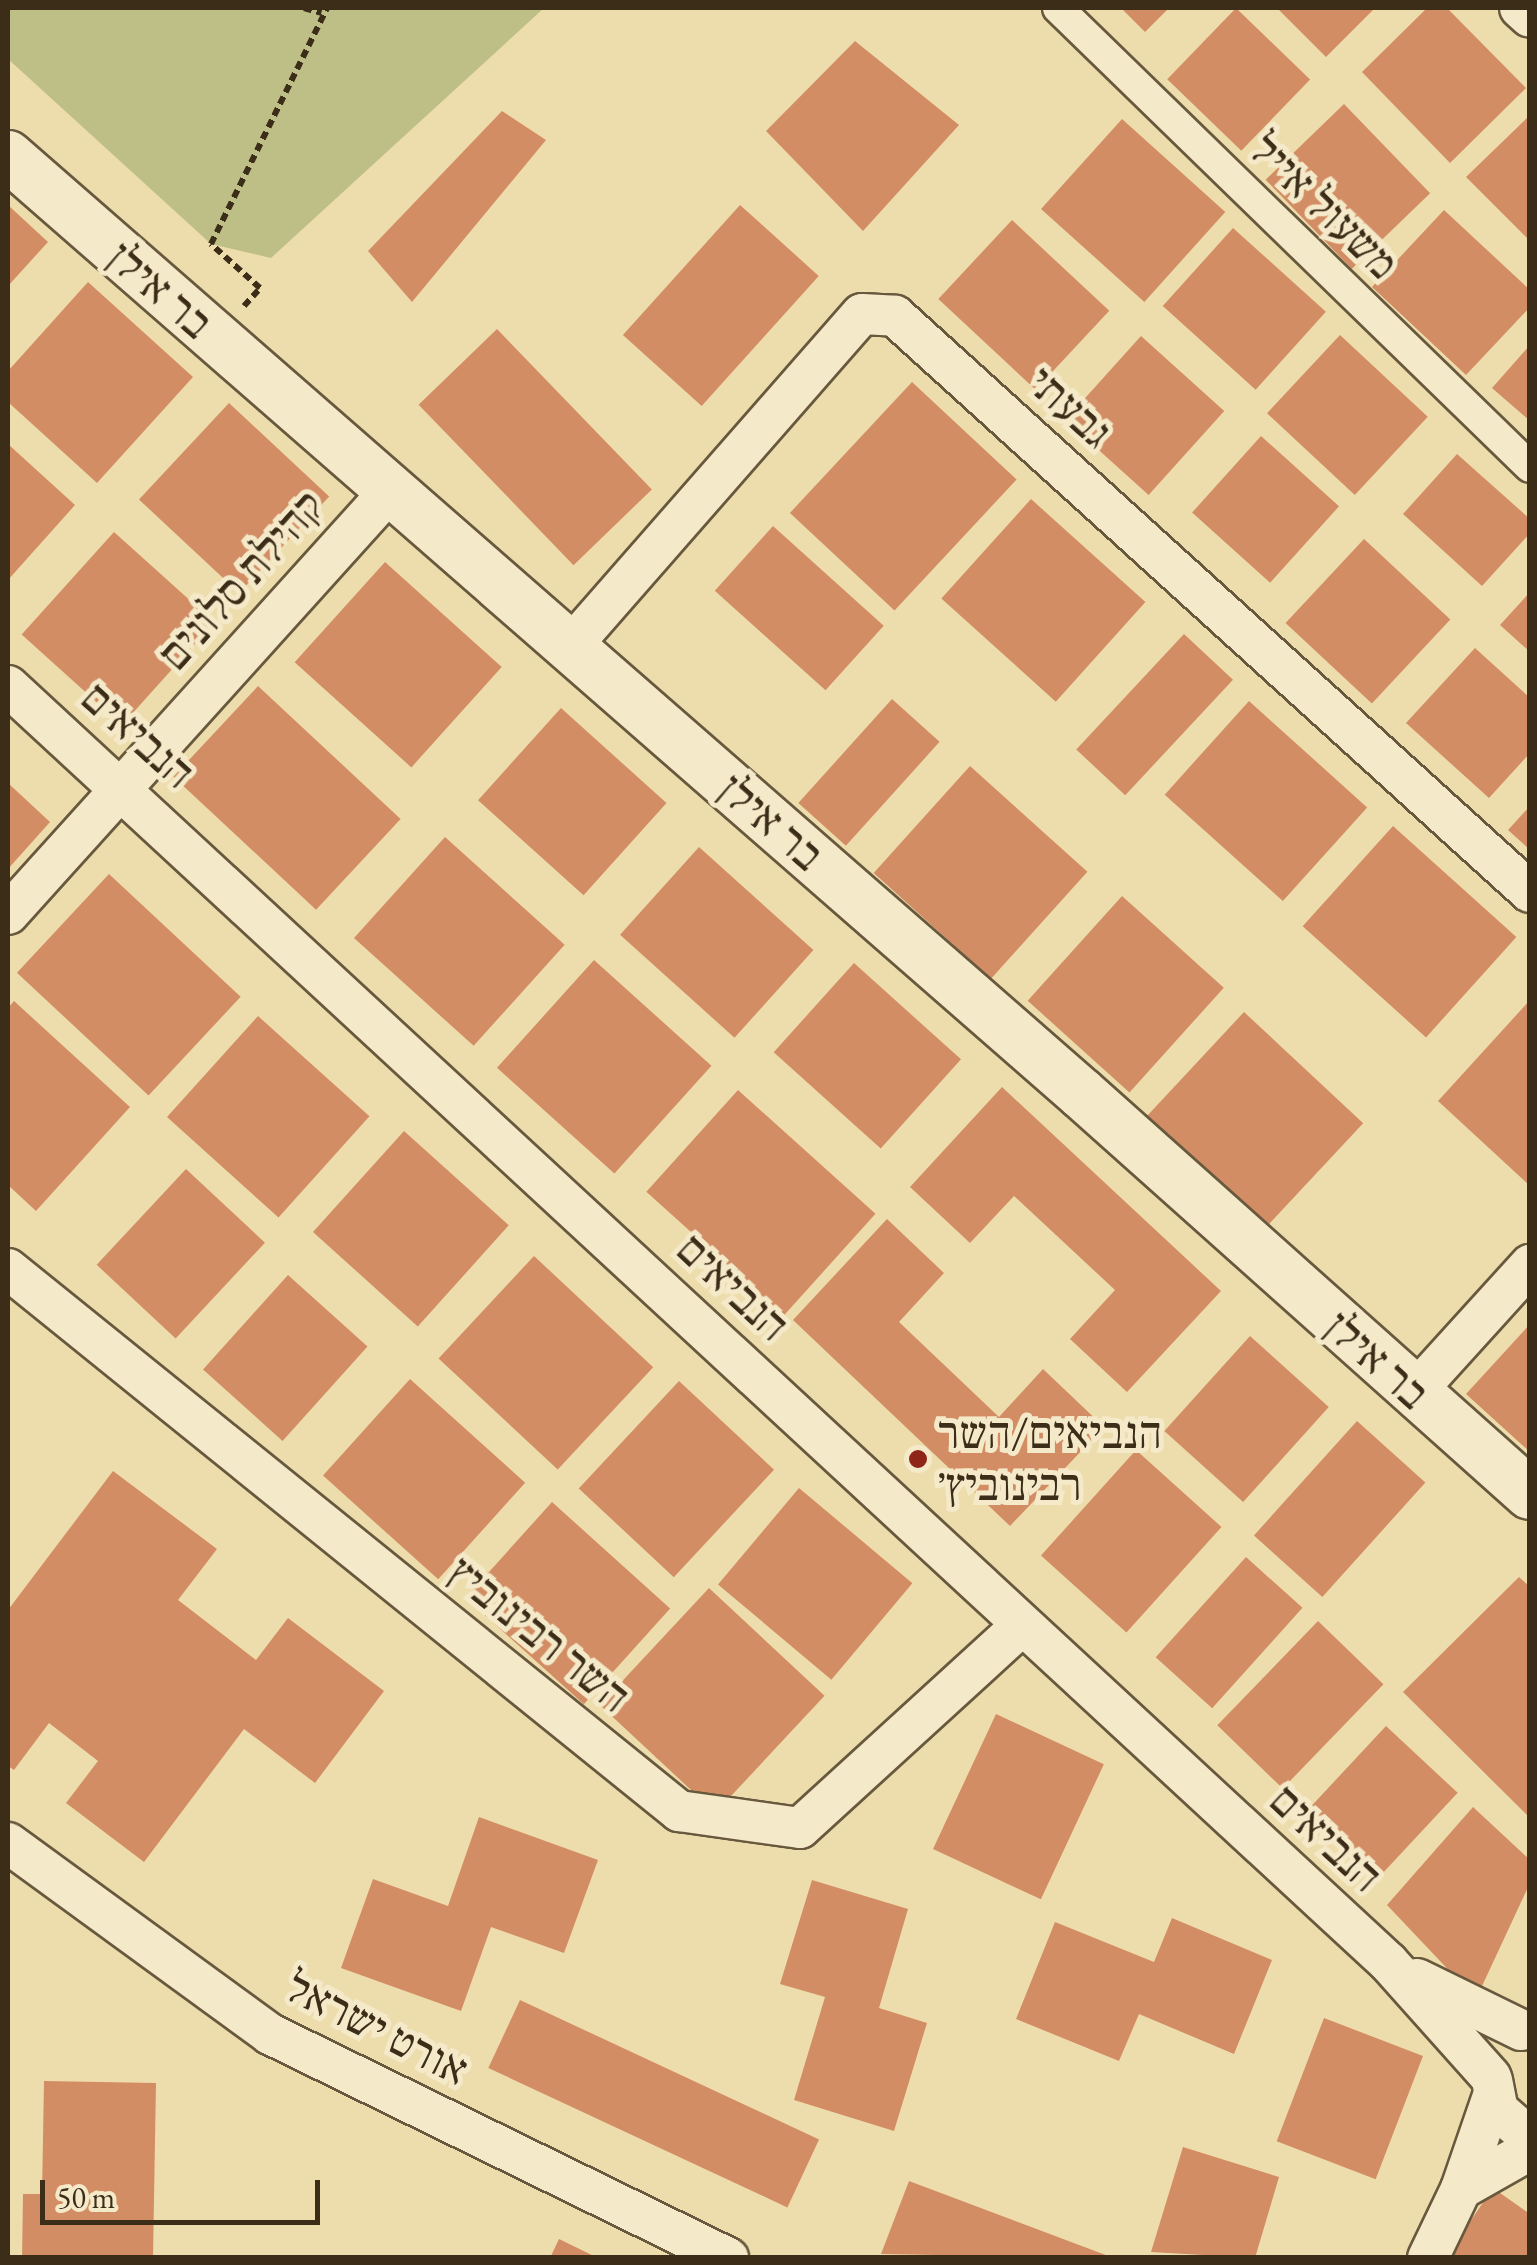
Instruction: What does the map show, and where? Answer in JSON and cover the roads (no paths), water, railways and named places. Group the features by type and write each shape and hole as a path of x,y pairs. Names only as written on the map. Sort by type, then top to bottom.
{"street":[{"name":"משעול אייל","path":"1058,8 1530,466"},
{"path":"1520,8 1530,17"},
{"name":"בר אילן","path":"8,156 389,492 571,646 1530,1494"},
{"name":"גבעתי","path":"571,646 862,314 895,316 1530,892"},
{"name":"קהילת סלונים","path":"8,914 389,492"},
{"name":"הנביאים","path":"8,686 122,786 1388,1962 1492,2086 1507,2123 1530,2138"},
{"path":"1414,1394 1530,1265"},
{"name":"השר רבינוביץ","path":"8,1268 679,1811 800,1828 1022,1625"},
{"name":"אורט ישראל","path":"8,1842 270,2034 728,2258"},
{"name":"הנביאים","path":"1388,1962 1525,2029"},
{"path":"1428,2258 1461,2189 1501,2050 1525,2029"},
{"path":"1461,2189 1530,2150"}],"place":[{"name":"הנביאים/השר רבינוביץ׳","path":"918,1459"}]}
